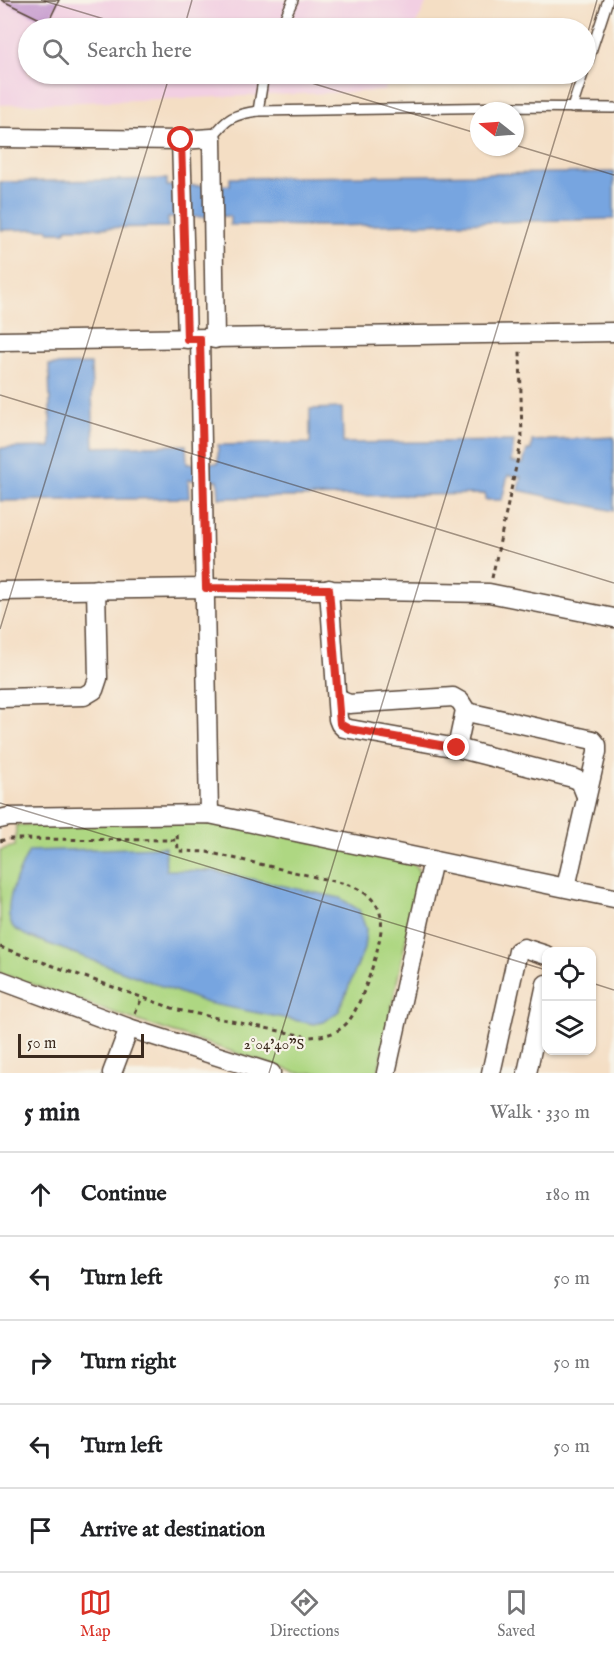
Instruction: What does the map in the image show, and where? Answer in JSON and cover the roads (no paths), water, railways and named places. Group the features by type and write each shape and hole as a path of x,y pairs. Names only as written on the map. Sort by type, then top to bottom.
{"street":[{"path":"0,138 181,140 212,138 214,226 201,339 209,814"},
{"path":"181,140 183,226 201,339"},
{"path":"0,341 614,332"},
{"path":"0,591 206,588 489,592 614,618"},
{"path":"0,698 84,696 94,690 98,678 96,589"},
{"path":"329,589 338,719 344,728 457,748 573,778 580,781 585,796"},
{"path":"337,695 340,700 349,704 453,697 460,701 465,710 457,748"},
{"path":"465,710 593,740 597,745 566,887"},
{"path":"0,819 209,814 614,898"},
{"path":"386,1073 433,860"},
{"path":"491,1073 518,951 524,948 542,954"},
{"path":"0,980 129,1028 271,1073"},
{"path":"527,1073 542,1001"},
{"path":"112,1073 129,1028"}],"lane":[{"path":"285,18 293,0"},
{"path":"596,35 608,0"},
{"path":"258,111 262,84"},
{"path":"572,108 580,84"},
{"path":"212,138 222,124 229,119 243,113 258,111 614,108"}],"water":[{"path":"614,172 614,219 334,226 230,225 230,216 168,218 168,227 67,228 65,232 49,232 47,229 0,230 0,182 167,179 167,186 230,185 230,178"},
{"path":"91,364 94,447 186,445 187,464 218,463 218,445 310,443 310,409 342,408 343,443 514,441 511,462 523,464 527,450 531,450 532,441 614,437 614,511 518,490 521,477 508,475 502,500 485,500 485,494 219,498 218,480 188,480 189,498 0,501 0,448 51,447 49,365"},
{"path":"165,847 166,870 214,871 340,898 359,910 366,929 364,949 339,1011 324,1022 314,1024 207,1003 25,935 13,927 9,910 10,899 29,851"}]}
